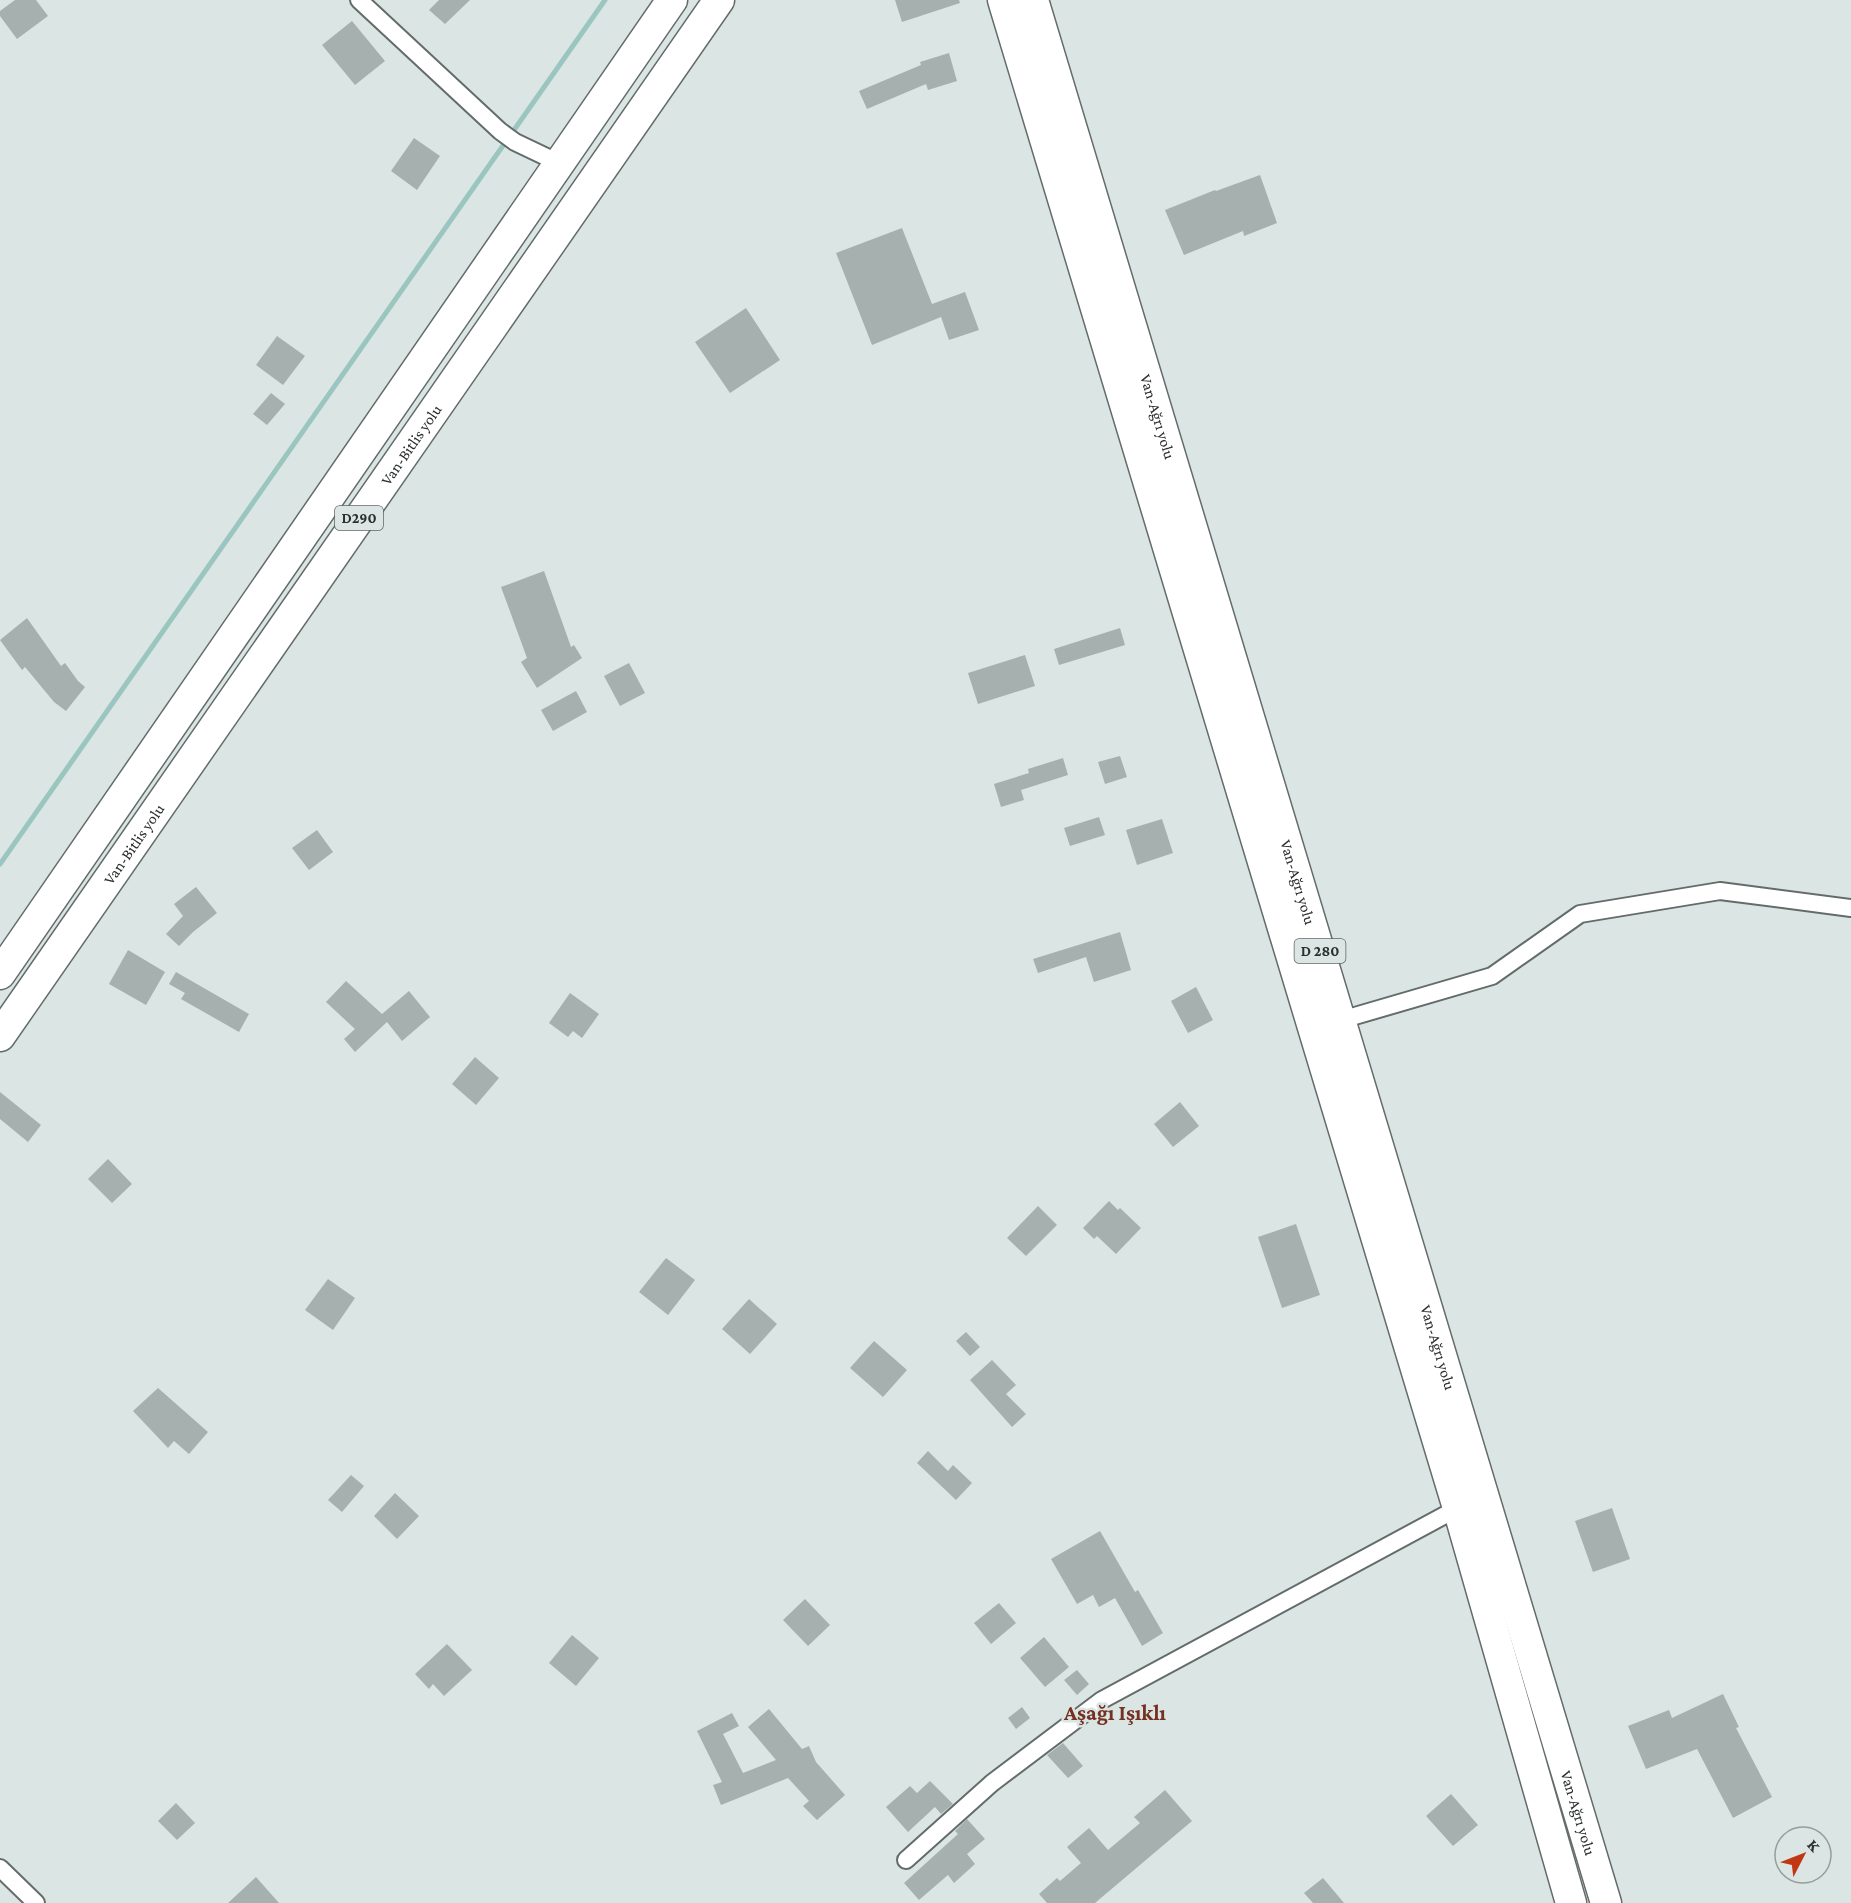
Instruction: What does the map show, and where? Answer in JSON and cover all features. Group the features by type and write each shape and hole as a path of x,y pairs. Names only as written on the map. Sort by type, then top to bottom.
{"highway":[{"name":"D290","path":"0,974 672,0"},
{"name":"Van-Bitlis yolu","path":"0,1036 718,0"},
{"name":"Van-Ağrı yolu","path":"1003,0 1458,1508 1571,1903"},
{"name":"Van-Ağrı yolu","path":"1033,0 1606,1903"}],"street":[{"path":"359,0 500,131 515,142 559,163"},
{"path":"1341,1020 1492,976 1580,914 1720,891 1851,908"},
{"path":"906,1860 992,1783 1102,1700 1458,1508"},
{"path":"0,1868 36,1903"}],"building":[{"path":"15,0 36,0 48,16 17,39 0,16 0,11"},
{"path":"439,0 470,0 445,24 429,10"},
{"path":"895,0 959,0 960,3 902,22"},
{"path":"352,21 385,61 355,85 322,45"},
{"path":"949,53 957,81 928,90 926,84 867,109 859,91 921,65 920,62"},
{"path":"414,138 440,156 417,190 391,171"},
{"path":"1260,175 1277,223 1244,236 1243,231 1184,255 1165,210"},
{"path":"902,228 932,304 965,292 979,330 949,340 941,317 872,345 836,253"},
{"path":"746,308 780,360 730,393 695,342"},
{"path":"277,336 305,356 283,385 256,365"},
{"path":"271,393 285,404 267,425 253,414"},
{"path":"544,571 571,647 574,645 582,658 537,688 521,662 527,658 501,587"},
{"path":"27,618 61,666 65,663 85,687 66,711 54,702 25,667 22,670 0,640"},
{"path":"1120,628 1125,645 1059,665 1054,649"},
{"path":"1025,655 1035,686 978,704 968,673"},
{"path":"629,663 645,693 620,706 604,676"},
{"path":"576,691 587,712 553,731 541,710"},
{"path":"1120,756 1127,777 1105,784 1098,762"},
{"path":"1063,758 1068,775 1021,790 1024,800 1001,807 994,784 1029,773 1028,769"},
{"path":"1099,817 1105,835 1070,846 1064,828"},
{"path":"1162,819 1173,853 1137,865 1126,830"},
{"path":"317,830 333,852 309,870 292,848"},
{"path":"196,887 217,913 179,946 166,934 183,916 174,904"},
{"path":"1120,932 1131,970 1094,982 1086,957 1038,973 1033,959"},
{"path":"128,950 165,972 146,1005 109,984"},
{"path":"176,972 249,1014 239,1032 181,999 185,993 169,984"},
{"path":"346,981 382,1014 409,991 430,1017 402,1041 387,1022 355,1052 344,1039 355,1029 326,1002"},
{"path":"1196,987 1213,1020 1188,1033 1171,1001"},
{"path":"570,993 599,1014 582,1038 573,1031 568,1037 549,1023"},
{"path":"475,1057 499,1078 476,1105 452,1084"},
{"path":"0,1092 41,1125 28,1142 0,1119"},
{"path":"1180,1102 1199,1126 1173,1147 1154,1124"},
{"path":"108,1159 132,1184 112,1203 88,1179"},
{"path":"1109,1201 1141,1228 1116,1254 1097,1236 1094,1239 1083,1228"},
{"path":"1038,1206 1057,1225 1026,1256 1007,1238"},
{"path":"1296,1224 1320,1295 1282,1308 1258,1237"},
{"path":"666,1258 695,1280 668,1315 639,1292"},
{"path":"328,1279 355,1298 333,1330 305,1310"},
{"path":"749,1299 777,1324 750,1354 722,1329"},
{"path":"966,1332 980,1347 970,1356 956,1341"},
{"path":"874,1341 907,1370 883,1397 850,1368"},
{"path":"992,1360 1016,1385 1006,1394 1026,1414 1012,1427 970,1380"},
{"path":"158,1388 208,1432 189,1454 174,1441 168,1448 133,1411"},
{"path":"928,1451 948,1471 953,1465 972,1483 956,1500 917,1463"},
{"path":"351,1475 364,1486 342,1512 328,1500"},
{"path":"395,1493 419,1516 397,1539 374,1516"},
{"path":"1612,1508 1630,1559 1593,1572 1575,1521"},
{"path":"1100,1531 1135,1592 1138,1590 1163,1633 1142,1646 1115,1598 1099,1607 1093,1595 1077,1604 1051,1559"},
{"path":"805,1599 830,1625 808,1646 783,1620"},
{"path":"999,1603 1016,1623 991,1644 974,1623"},
{"path":"572,1635 599,1658 576,1686 549,1663"},
{"path":"1044,1637 1069,1667 1045,1687 1020,1658"},
{"path":"447,1644 472,1670 444,1696 433,1684 429,1689 415,1674"},
{"path":"1077,1670 1089,1684 1077,1695 1064,1680"},
{"path":"1723,1694 1739,1727 1736,1728 1772,1797 1733,1818 1697,1749 1646,1769 1628,1726 1669,1710 1672,1718"},
{"path":"1022,1707 1030,1718 1016,1729 1008,1718"},
{"path":"769,1709 802,1749 809,1746 816,1762 845,1795 817,1820 803,1806 809,1801 788,1778 721,1805 713,1785 722,1782 697,1731 732,1713 739,1726 723,1734 743,1773 776,1760 748,1727"},
{"path":"1063,1743 1083,1766 1068,1778 1047,1755"},
{"path":"930,1781 953,1804 941,1814 935,1807 908,1832 886,1807 910,1786 917,1793"},
{"path":"1165,1790 1192,1821 1095,1903 1047,1903 1039,1894 1057,1878 1060,1881 1081,1863 1067,1847 1089,1828 1108,1850 1140,1823 1134,1817"},
{"path":"1451,1794 1478,1825 1453,1846 1426,1816"},
{"path":"176,1803 195,1823 177,1840 158,1821"},
{"path":"967,1819 985,1839 967,1854 975,1864 954,1883 948,1875 919,1900 904,1883 958,1834 955,1831"},
{"path":"256,1877 279,1903 228,1903"},
{"path":"1323,1878 1344,1903 1313,1903 1304,1893"}],"waterway":[{"path":"0,864 605,0"}],"district":[{"name":"Aşağı Işıklı","path":"1115,1712"}]}
